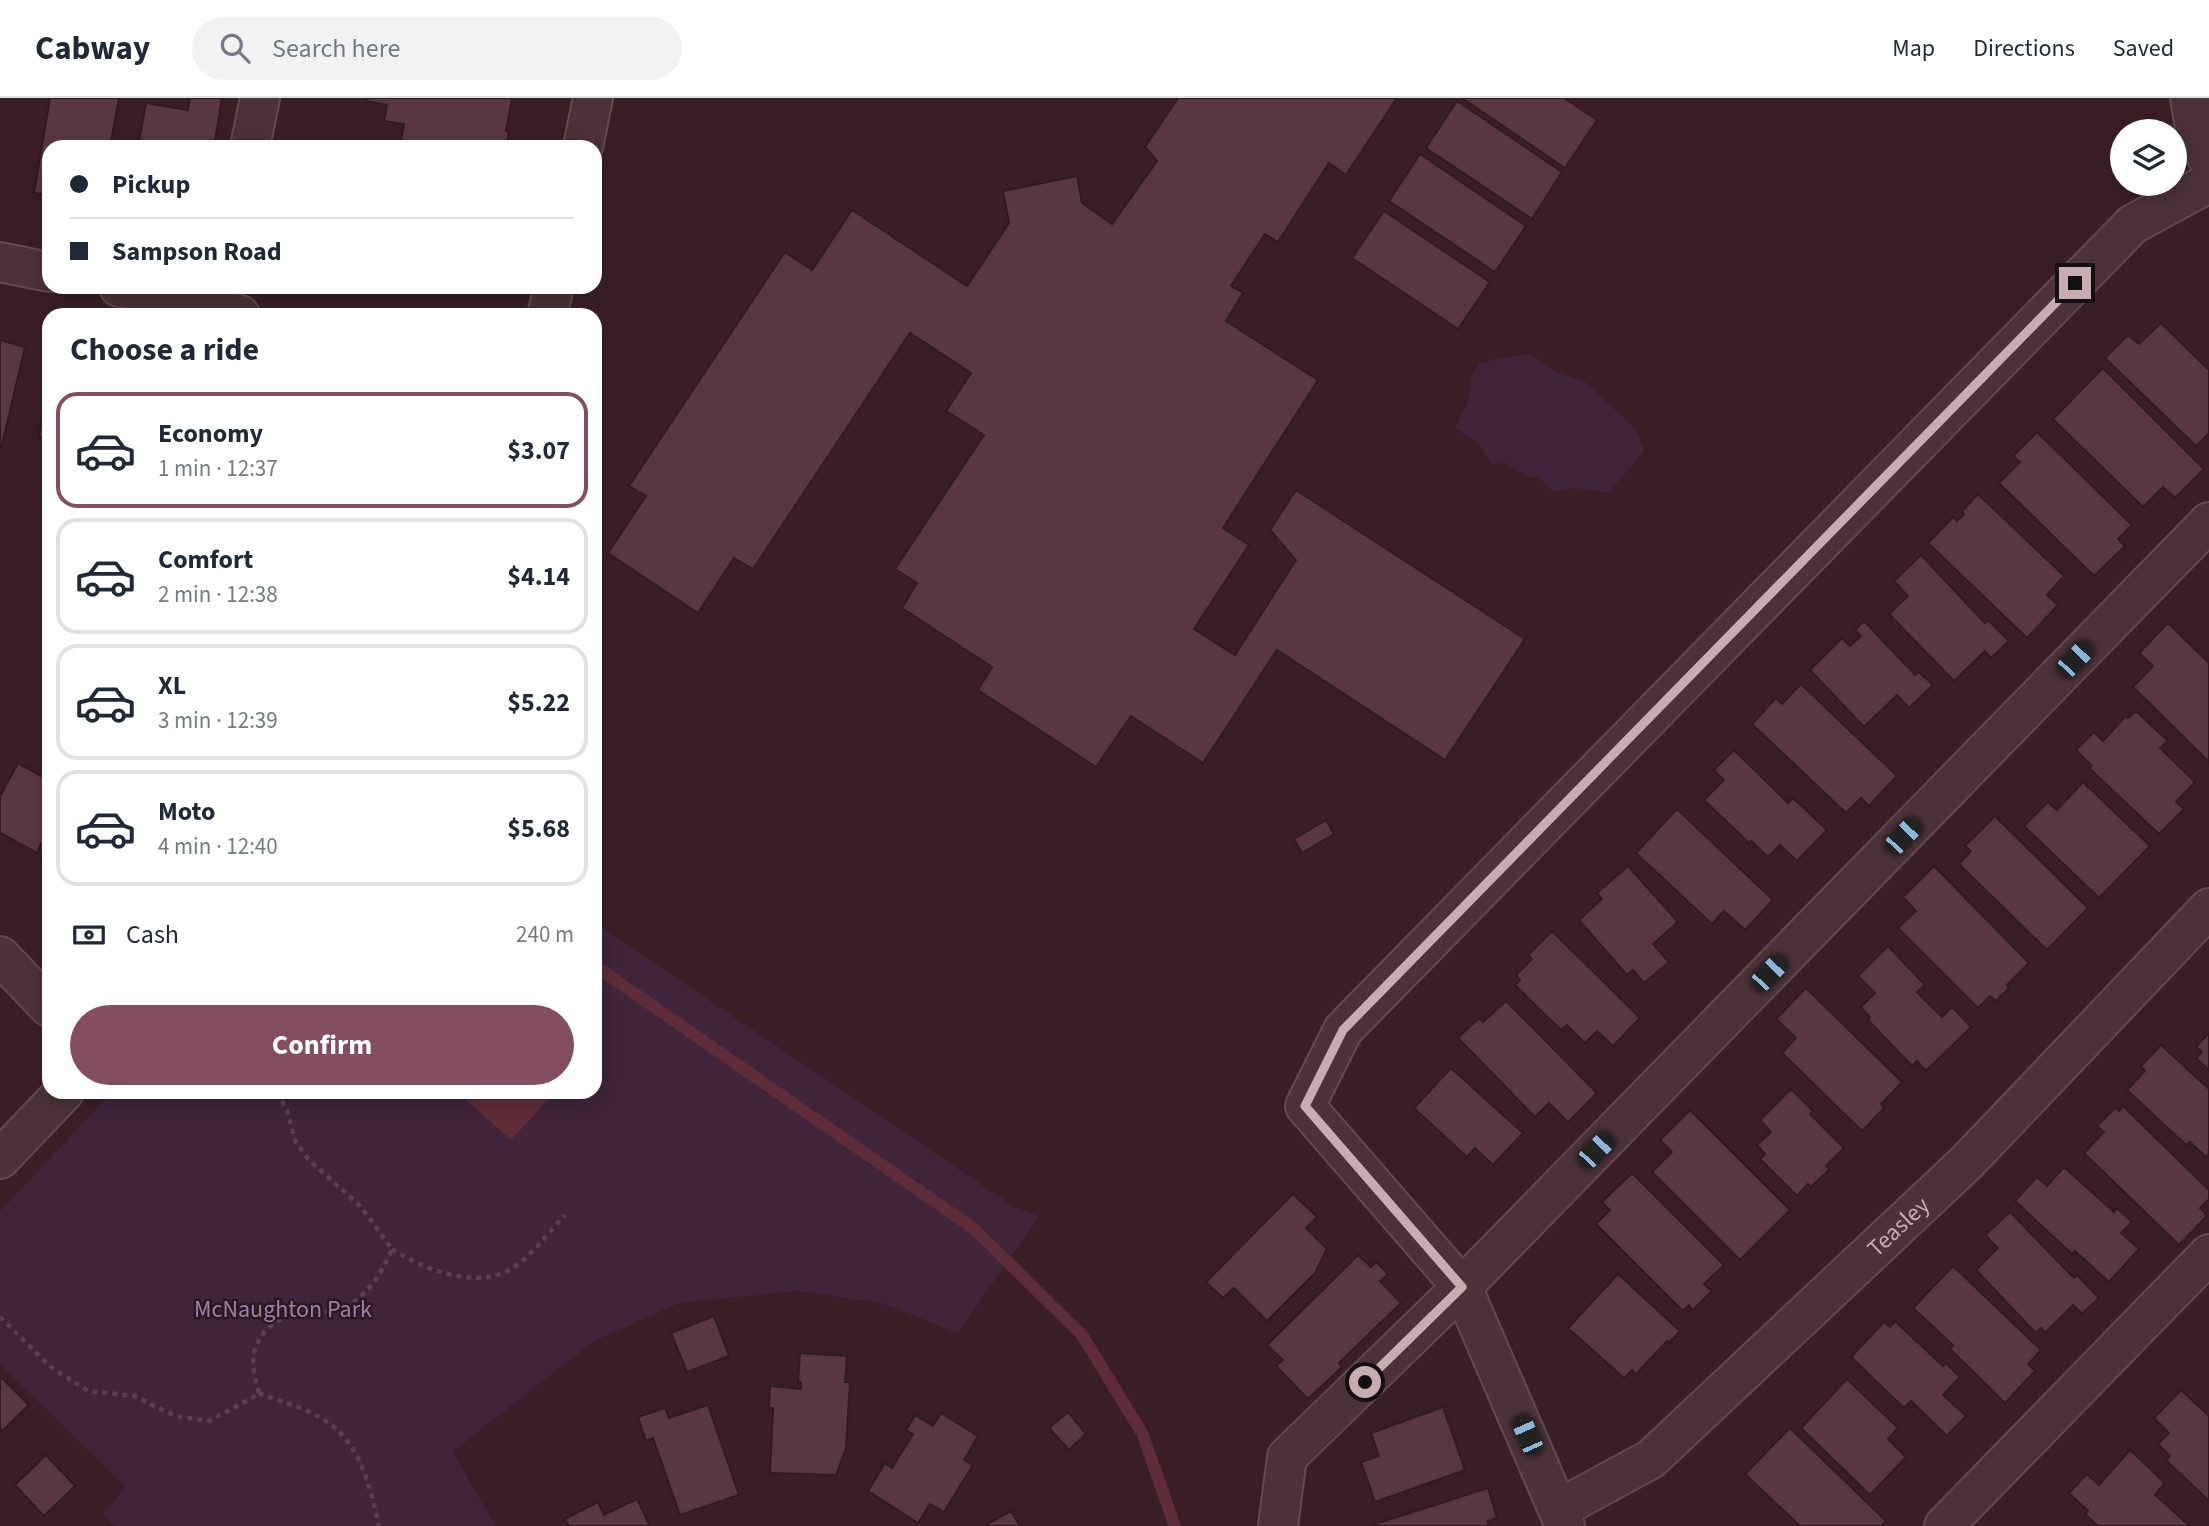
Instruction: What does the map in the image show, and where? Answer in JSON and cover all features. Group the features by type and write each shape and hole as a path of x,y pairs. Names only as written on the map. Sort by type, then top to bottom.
{"street":[{"path":"251,140 260,98"},
{"path":"584,140 593,98"},
{"path":"2190,98 2197,140 2209,160"},
{"path":"1562,1518 1462,1287 1305,1106 1343,1030 2133,224 2209,183"},
{"path":"0,262 42,271"},
{"path":"165,294 225,303"},
{"path":"1278,1526 1287,1457 1462,1287 2209,522"},
{"name":"Teasley","path":"1562,1518 1651,1459 1967,1162 2209,908"},
{"path":"0,956 42,1000"},
{"path":"0,1160 57,1099"},
{"path":"1944,1526 2209,1254"}],"path":[{"path":"281,1099 287,1110 295,1140 308,1159 360,1206 393,1249 411,1261 438,1272 496,1276 521,1262 565,1215"},
{"path":"259,1393 253,1361 259,1340 270,1326 287,1315 341,1309 367,1291 384,1269 393,1249"},
{"path":"0,1317 52,1368 68,1381 88,1391 135,1396 175,1416 209,1421 259,1393"},
{"path":"259,1393 320,1417 346,1438 368,1479 379,1526"}],"green space":[{"path":"1530,354 1556,372 1585,382 1636,429 1644,451 1608,493 1575,488 1554,492 1538,477 1528,477 1506,463 1492,464 1478,443 1455,428 1468,401 1471,378 1479,364"},
{"name":"McNaughton Park","path":"602,928 1016,1208 1039,1216 958,1333 882,1303 797,1291 679,1303 594,1341 452,1452 496,1526 115,1526 103,1514 126,1487 0,1364 0,1211 105,1099 602,1099"}],"shaded area":[{"path":"465,1099 549,1099 511,1140"}],"building":[{"path":"50,98 119,98 111,140 43,140"},
{"path":"190,98 222,98 215,140 139,140 146,103 188,110"},
{"path":"367,98 512,98 506,131 509,133 508,140 401,140 404,124 384,121 387,105 367,101"},
{"path":"1178,98 1397,98 1346,175 1329,163 1278,242 1265,234 1231,286 1243,293 1226,321 1318,380 1223,528 1249,545 1194,629 1235,655 1296,560 1270,530 1296,490 1525,639 1445,760 1277,650 1203,763 1131,716 1096,767 978,690 992,667 902,608 917,583 895,569 984,435 946,411 971,373 910,333 753,569 734,558 698,613 608,553 646,496 629,486 785,252 812,270 852,210 967,286 1009,223 1003,191 1077,176 1082,203 1112,224 1157,161 1145,147"},
{"path":"1462,98 1564,98 1597,120 1565,168"},
{"path":"1457,101 1562,172 1532,219 1426,148"},
{"path":"42,146 42,194 34,193"},
{"path":"1420,154 1526,226 1495,272 1389,201"},
{"path":"1384,211 1490,282 1458,329 1352,258"},
{"path":"2161,323 2209,370 2209,433 2196,446 2105,358 2128,335 2139,344"},
{"path":"0,340 25,347 1,449 0,449"},
{"path":"2103,368 2204,469 2175,498 2163,487 2143,507 2053,419"},
{"path":"2037,432 2132,525 2118,539 2125,546 2094,576 1999,483 2020,462 2013,456"},
{"path":"1978,494 2064,576 2047,595 2058,605 2027,638 1928,543 1953,517 1957,521 1964,514 1962,511"},
{"path":"1921,555 1985,623 1988,620 2009,641 1991,658 1985,651 1954,681 1889,614 1908,596 1894,581"},
{"path":"1864,621 1915,675 1919,672 1933,685 1909,708 1897,695 1864,727 1810,670 1842,638 1850,646 1861,636 1855,630"},
{"path":"2168,623 2209,663 2209,762 2133,687 2153,666 2139,653"},
{"path":"1801,684 1897,776 1869,806 1861,798 1846,813 1752,724 1776,698 1782,704"},
{"path":"2136,711 2168,741 2160,748 2195,782 2176,802 2184,809 2159,834 2089,768 2092,766 2076,750 2094,732 2103,741 2126,716 2128,718"},
{"path":"1734,750 1788,803 1793,798 1827,830 1797,861 1780,845 1768,857 1751,841 1749,843 1704,800 1724,780 1714,770"},
{"path":"18,763 42,776 42,845 37,853 0,833 0,796"},
{"path":"2083,782 2150,846 2099,898 2024,826 2048,802 2057,810"},
{"path":"1677,809 1773,900 1745,930 1724,911 1712,924 1636,853"},
{"path":"1995,816 2088,908 2047,950 1959,864 1971,851 1965,846"},
{"path":"1326,820 1334,834 1302,853 1294,839"},
{"path":"1628,866 1678,922 1653,944 1669,962 1644,983 1633,970 1627,975 1579,920 1602,899 1597,893"},
{"path":"1934,866 2029,963 2007,985 2009,988 1996,1001 1990,996 1978,1008 1898,928 1916,911 1903,897"},
{"path":"1552,931 1640,1018 1613,1046 1597,1031 1585,1043 1567,1025 1561,1030 1515,985 1520,980 1516,975 1532,959 1528,955"},
{"path":"1888,946 1925,985 1917,992 1942,1017 1952,1007 1971,1027 1926,1071 1917,1061 1912,1066 1868,1020 1870,1017 1861,1007 1875,993 1858,976"},
{"path":"1806,988 1902,1082 1881,1104 1884,1108 1862,1131 1782,1053 1796,1038 1776,1019"},
{"path":"1506,1001 1597,1093 1568,1122 1549,1103 1535,1117 1458,1038 1479,1018 1483,1022"},
{"path":"2209,1033 2209,1070 2196,1058 2202,1052 2196,1047"},
{"path":"2161,1045 2209,1089 2209,1154 2206,1157 2190,1142 2186,1145 2127,1090 2145,1071 2141,1066"},
{"path":"1451,1068 1523,1133 1493,1165 1475,1148 1467,1157 1414,1108"},
{"path":"1791,1089 1813,1111 1810,1114 1844,1148 1826,1166 1830,1169 1811,1187 1808,1184 1797,1196 1760,1159 1765,1154 1757,1145 1771,1132 1760,1120"},
{"path":"2123,1106 2209,1190 2209,1199 2200,1208 2207,1216 2179,1245 2084,1153 2104,1132 2097,1126 2116,1107 2119,1111"},
{"path":"1690,1110 1790,1210 1740,1260 1652,1172 1672,1152 1660,1140"},
{"path":"2064,1167 2114,1212 2117,1208 2132,1222 2121,1233 2139,1249 2109,1282 2075,1251 2072,1254 2015,1201 2037,1177 2047,1186"},
{"path":"1632,1173 1724,1265 1704,1284 1712,1291 1693,1310 1689,1305 1683,1311 1596,1224 1610,1210 1602,1202"},
{"path":"1293,1194 1317,1217 1306,1228 1327,1249 1315,1273 1267,1321 1234,1288 1223,1298 1206,1282"},
{"path":"2010,1212 2074,1278 2077,1275 2099,1298 2082,1314 2073,1305 2045,1333 2041,1328 2036,1333 1976,1270 1998,1248 1985,1235"},
{"path":"1358,1255 1371,1267 1376,1262 1388,1274 1380,1281 1401,1303 1339,1363 1342,1367 1308,1399 1276,1366 1283,1360 1267,1345"},
{"path":"1953,1266 2041,1350 2028,1364 2035,1371 2005,1403 1950,1349 1953,1345 1913,1308"},
{"path":"1618,1274 1680,1331 1636,1374 1632,1370 1624,1378 1568,1328"},
{"path":"714,1316 729,1356 687,1372 671,1333"},
{"path":"1895,1321 1943,1366 1946,1363 1960,1377 1943,1395 1966,1416 1947,1436 1911,1401 1904,1408 1851,1357 1884,1322 1890,1327"},
{"path":"800,1353 847,1356 845,1382 850,1382 846,1448 836,1475 770,1473 773,1408 769,1408 770,1386 801,1389 801,1382 798,1382"},
{"path":"0,1376 29,1405 2,1431 0,1430"},
{"path":"1847,1379 1898,1428 1888,1439 1906,1457 1870,1495 1801,1428"},
{"path":"2181,1390 2209,1416 2209,1501 2166,1460 2170,1456 2158,1444 2169,1433 2154,1418"},
{"path":"708,1405 739,1495 680,1515 653,1438 646,1441 638,1417 665,1408 669,1418"},
{"path":"1443,1407 1465,1470 1375,1502 1361,1462 1379,1456 1371,1433"},
{"path":"1068,1412 1086,1434 1069,1450 1049,1428"},
{"path":"941,1413 978,1436 964,1460 973,1465 944,1512 930,1504 918,1523 868,1491 885,1463 892,1468 913,1434 906,1430 915,1415 933,1426"},
{"path":"1790,1428 1886,1521 1881,1526 1800,1526 1745,1474"},
{"path":"2130,1450 2165,1483 2155,1495 2190,1526 2098,1526 2085,1514 2088,1511 2069,1493 2087,1474 2099,1485"},
{"path":"46,1455 75,1486 44,1516 15,1485"},
{"path":"1488,1488 1497,1518 1488,1521 1489,1526 1369,1526"},
{"path":"637,1499 650,1526 569,1526 565,1519 598,1502 604,1515"},
{"path":"1011,1511 1020,1526 984,1526"}],"waterway":[{"path":"602,971 973,1228 1082,1335 1142,1433 1175,1526"}],"route":[{"path":"1365,1382 1462,1287 1305,1106 1343,1030 2075,283"}]}
